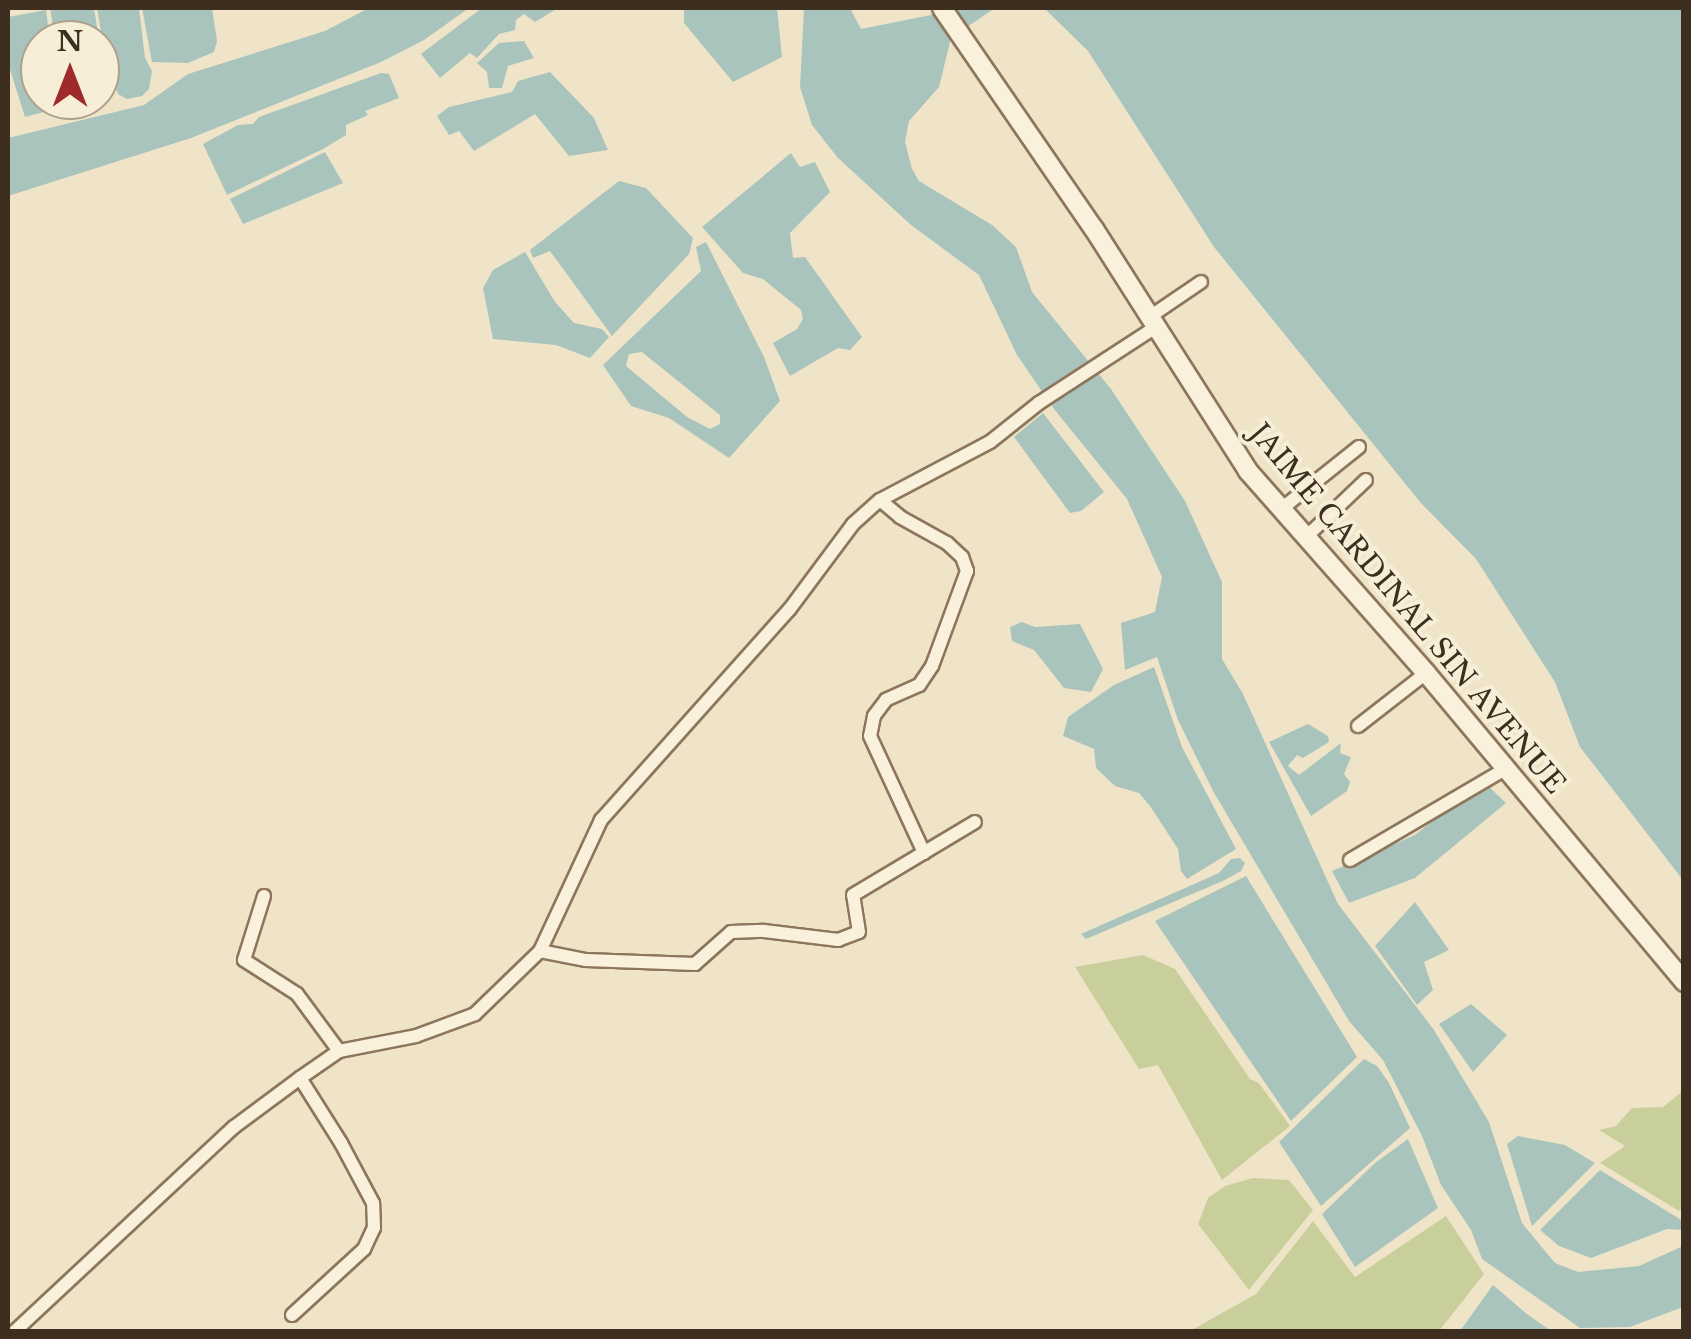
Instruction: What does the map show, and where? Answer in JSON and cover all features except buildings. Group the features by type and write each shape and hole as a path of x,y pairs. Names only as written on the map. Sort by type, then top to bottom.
{"main road":[{"name":"JAIME CARDINAL SIN AVENUE","path":"942,8 1094,229 1239,457 1280,510 1507,768 1684,982"}],"street":[{"path":"14,1332 234,1127 339,1051 416,1036 476,1014 540,951 601,820 789,610 853,524 880,500 990,442 1039,403 1089,372 1202,282"},
{"path":"1280,510 1358,447"},
{"path":"1305,538 1366,480"},
{"path":"880,500 900,517 947,543 962,558 967,571 932,666 920,685 886,700 874,716 870,736 924,853"},
{"path":"1358,726 1426,673"},
{"path":"1350,860 1507,768"},
{"path":"540,951 586,960 696,964 731,932 764,931 838,940 858,932 853,895 976,822"},
{"path":"264,896 244,960 297,994 339,1051"},
{"path":"292,1314 364,1249 374,1228 372,1203 341,1142 300,1078"}],"green space":[{"path":"1143,955 1175,969 1250,1079 1259,1083 1290,1126 1222,1180 1158,1065 1139,1069 1075,967"},
{"path":"1683,1091 1684,1206 1679,1211 1600,1163 1625,1146 1599,1130 1616,1126 1632,1108 1663,1107"},
{"path":"1253,1178 1289,1180 1313,1210 1249,1290 1198,1224 1208,1198 1225,1186"},
{"path":"1446,1216 1484,1274 1439,1331 1190,1331 1256,1294 1313,1221 1355,1277"}],"water":[{"path":"50,8 94,8 96,20 52,20"},
{"path":"97,8 139,8 145,58 152,71 149,89 142,96 127,99 120,95 120,20 99,20"},
{"path":"142,8 212,8 217,41 214,52 188,63 152,62"},
{"path":"369,8 469,8 424,40 381,62 191,138 8,196 8,138 82,120 120,120 120,111 144,105 188,74 325,31"},
{"path":"482,8 558,8 535,22 524,14 516,20 515,30 499,34 477,58 470,53 440,78 421,54"},
{"path":"684,8 777,8 782,57 733,82 684,23"},
{"path":"804,8 850,8 861,29 931,15 940,8 995,8 951,38 939,87 909,121 905,142 912,169 919,181 992,225 1016,247 1032,292 1111,389 1185,501 1222,582 1222,659 1243,694 1338,904 1434,1030 1489,1122 1522,1223 1555,1263 1578,1272 1639,1266 1683,1246 1683,1307 1630,1327 1580,1328 1482,1259 1471,1230 1441,1185 1422,1136 1383,1060 1349,1021 1213,791 1178,720 1157,657 1125,670 1121,623 1155,612 1162,577 1127,499 1054,409 1017,355 979,275 911,225 838,158 812,125 800,87"},
{"path":"1044,8 1683,8 1683,880 1580,747 1555,682 1476,559 1420,502 1214,247 1088,51"},
{"path":"46,10 47,20 20,20 20,101 8,63 8,17"},
{"path":"524,41 534,58 508,66 502,88 489,88 487,72 477,63 499,43"},
{"path":"550,72 594,118 608,150 569,156 535,114 474,151 459,131 449,135 437,116 449,107 512,92 518,81"},
{"path":"381,73 389,74 399,98 365,111 368,115 346,125 346,135 323,149 227,195 203,144 238,125 253,124 259,117"},
{"path":"325,152 343,183 243,224 230,199"},
{"path":"791,153 800,167 815,162 830,192 790,233 793,258 805,257 862,337 850,350 838,348 790,376 773,343 797,329 803,319 801,310 763,279 743,273 702,227"},
{"path":"619,181 646,188 693,238 689,254 612,336 550,251 533,258 530,250"},
{"path":"706,242 764,357 780,401 729,458 669,418 631,406 603,365 701,271 696,247","holes":["642,352 720,415 720,424 710,429 687,417 626,366 629,354"]},
{"path":"525,252 555,302 574,323 602,329 609,337 590,358 556,345 493,339 483,288 493,270"},
{"path":"1043,413 1104,492 1081,511 1070,513 1014,437"},
{"path":"1022,622 1035,627 1080,624 1103,669 1091,692 1064,688 1034,650 1012,641 1010,627"},
{"path":"1154,667 1182,747 1236,849 1187,879 1181,871 1178,849 1139,793 1115,786 1096,768 1094,749 1063,736 1068,717 1114,685"},
{"path":"1308,724 1328,736 1329,742 1303,758 1297,755 1288,766 1299,775 1341,743 1340,753 1351,757 1344,774 1350,782 1347,791 1311,816 1269,742"},
{"path":"1483,781 1506,803 1415,878 1349,903 1332,871 1415,835"},
{"path":"1240,858 1245,863 1241,871 1225,880 1086,939 1081,934 1219,873 1231,859"},
{"path":"1246,876 1357,1057 1291,1121 1155,921"},
{"path":"1415,902 1449,950 1424,962 1433,990 1417,1005 1375,946"},
{"path":"1471,1004 1507,1035 1473,1072 1439,1024"},
{"path":"1364,1059 1377,1066 1389,1083 1410,1128 1321,1206 1279,1142"},
{"path":"1518,1136 1565,1145 1595,1163 1532,1226 1507,1144"},
{"path":"1408,1139 1438,1208 1355,1267 1322,1214 1375,1163"},
{"path":"1600,1170 1683,1221 1683,1230 1667,1229 1591,1258 1559,1246 1540,1230"},
{"path":"1493,1285 1527,1314 1551,1331 1460,1331"}]}
